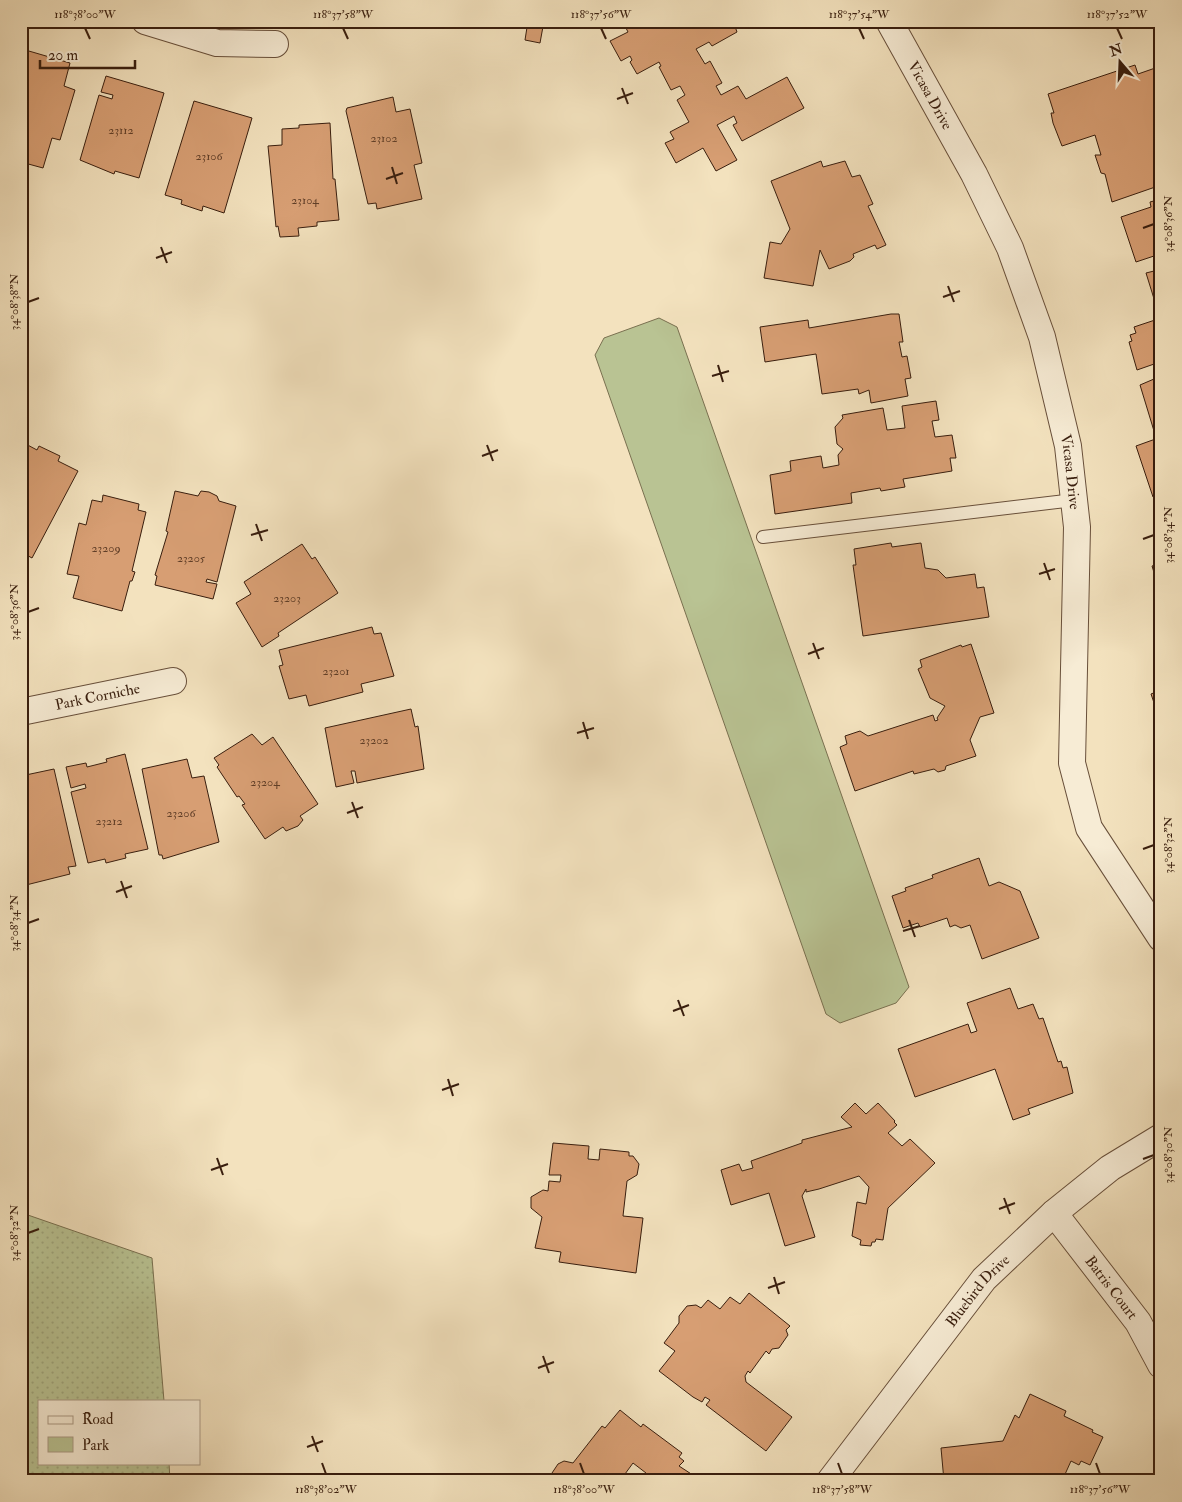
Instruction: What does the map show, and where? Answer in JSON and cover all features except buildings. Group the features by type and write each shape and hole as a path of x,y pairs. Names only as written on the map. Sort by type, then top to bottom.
{"street":[{"path":"145,21 217,43 275,44"},
{"name":"Vicasa Drive","path":"889,21 974,174 1010,248 1042,337 1068,446 1077,527 1072,763 1089,828 1161,938"},
{"name":"Park Corniche","path":"21,712 173,681"},
{"name":"Bluebird Drive","path":"830,1481 984,1279 1054,1213 1110,1168 1161,1137"},
{"name":"Batris Court","path":"1054,1213 1138,1322 1161,1365"}],"lane":[{"path":"763,537 1074,500"}],"green space":[{"path":"659,318 677,327 909,987 896,1003 840,1023 826,1014 595,355 604,338"},
{"path":"25,1214 152,1258 164,1400 38,1400 38,1464 169,1464 170,1481 21,1481 21,1218"}]}
